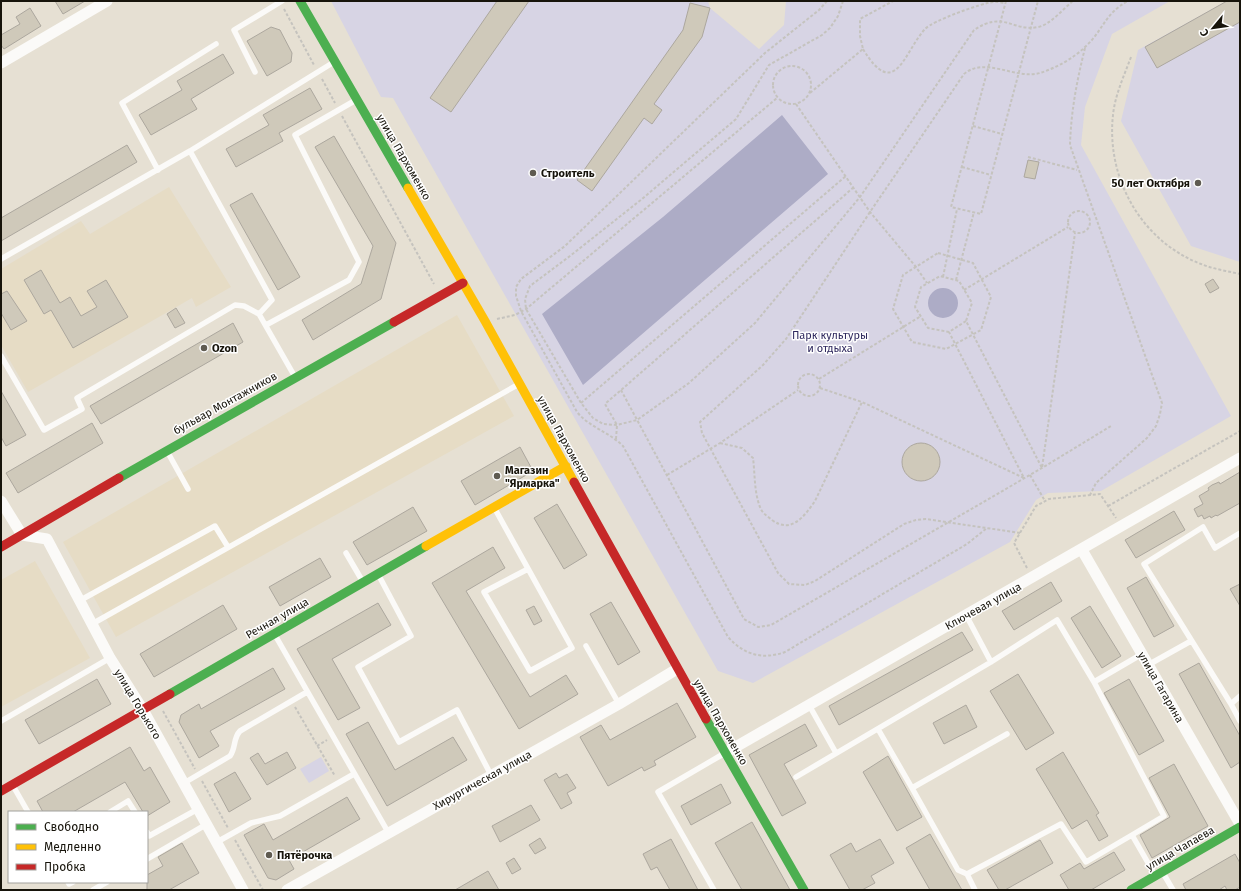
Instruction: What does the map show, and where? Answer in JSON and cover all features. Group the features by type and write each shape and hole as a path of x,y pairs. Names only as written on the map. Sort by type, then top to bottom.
{"street":[{"path":"1,63 107,1"},
{"name":"улица Пархоменко","path":"300,1 485,321 677,669 804,890"},
{"name":"бульвар Монтажников","path":"1,547 166,450 463,283"},
{"name":"Ключевая улица","path":"726,752 1082,550 1240,458"},
{"name":"Речная улица","path":"1,791 566,466"},
{"path":"1,501 22,535"},
{"name":"улица Горького","path":"22,535 47,539 110,658 143,710 243,890"},
{"name":"улица Гагарина","path":"1082,550 1240,826"},
{"name":"Хирургическая улица","path":"287,890 388,832 619,704 677,669"},
{"name":"улица Чапаева","path":"1131,890 1240,826"}],"lane":[{"path":"255,72 234,30 281,2"},
{"path":"158,170 122,103 216,44"},
{"path":"1,260 158,170 317,71 335,62"},
{"path":"266,325 349,280 359,262 295,135 357,100"},
{"path":"190,151 272,300 259,314"},
{"path":"1,356 44,430 82,409 77,398 235,305 244,306 259,314 296,377"},
{"path":"92,624 520,384"},
{"path":"166,450 188,489"},
{"path":"494,507 572,648 530,671 484,592 528,569"},
{"path":"80,601 215,526 228,548"},
{"path":"1240,532 1215,548 1203,527 1144,564 1240,721"},
{"path":"346,553 363,583"},
{"path":"378,574 411,636 358,667 399,742 457,710 491,775"},
{"path":"966,615 992,662"},
{"path":"796,777 992,662 1057,620 1094,682 1164,816 1086,862 1060,824 967,874"},
{"path":"274,634 388,832"},
{"path":"1148,665 1191,641"},
{"path":"586,646 619,704"},
{"path":"1094,682 1142,654"},
{"path":"1,721 110,658"},
{"path":"184,783 230,756 233,751 236,735 240,730 307,692"},
{"path":"1231,704 1240,696"},
{"path":"809,705 836,754"},
{"path":"878,729 958,870 967,874 975,890"},
{"path":"912,788 1007,734"},
{"path":"714,890 658,792 726,752"},
{"path":"217,842 254,822 280,816 354,774"},
{"path":"12,784 27,811"},
{"path":"112,811 128,801 134,811"},
{"path":"148,834 149,836 198,809"},
{"path":"148,858 207,824"},
{"path":"1132,836 1159,874 1173,890"},
{"path":"93,890 105,883"}],"path":[{"path":"827,1 819,10 773,45 565,246 521,279 516,287 516,296 521,311 577,412 584,420 616,439 623,446 728,637 735,645 756,656 775,656 785,652 967,544 987,528"},
{"path":"843,1 838,16 830,28 822,35 769,65 736,119 624,213 530,286 525,299 526,309 581,403 592,418 603,424 617,425 637,420 689,383 755,323 860,197 974,30 984,23 1001,21 1031,28 1039,27 1048,22 1073,1"},
{"path":"893,1 860,19 860,36 863,49 871,61 882,71 892,72 901,68 926,29 936,21 993,2 1006,2 951,207 981,214 1038,1"},
{"path":"1020,533 926,519 916,520 904,524 815,581 805,585 789,584 778,573 710,449 700,426 702,418 763,365 786,339 964,74 975,67 1018,74 1038,73 1062,64 1086,47 1107,17 1116,8 1128,1"},
{"path":"281,2 317,71 441,296"},
{"path":"1086,47 1077,80 1071,116 1070,145 1077,170 1162,403 1156,426 1148,438 1096,483 1090,495"},
{"path":"810,93 811,84 806,72 801,68 788,66 782,69 774,79 772,85 777,98 787,104 796,104 804,100 810,93 863,49"},
{"path":"1131,57 1119,90 1113,114 1112,134 1118,176 1125,195 1137,214 1154,233 1173,250 1202,264 1240,274"},
{"path":"485,321 516,315 526,309 777,98"},
{"path":"796,104 870,212 916,267 927,283"},
{"path":"973,126 1002,134"},
{"path":"1028,157 1077,170"},
{"path":"962,167 991,175"},
{"path":"581,403 846,176"},
{"path":"616,439 617,425 605,404 854,187"},
{"path":"943,277 957,209"},
{"path":"1078,210 1089,216 1090,225 1084,232 1075,233 1068,227 1067,223 1070,214 1078,210"},
{"path":"956,280 974,212"},
{"path":"964,290 1068,227"},
{"path":"1042,468 1075,233"},
{"path":"938,253 962,259 972,263 991,296 981,330 946,349 912,342 893,309 903,275 938,253"},
{"path":"940,276 956,280 959,281 972,303 966,321 949,332 928,328 916,307 921,287 940,276"},
{"path":"819,379 920,316"},
{"path":"966,321 1042,468"},
{"path":"949,332 1024,478"},
{"path":"803,374 812,374 819,379 820,388 817,392 810,396 805,396 798,390 798,381 803,374"},
{"path":"820,388 862,402 1024,478"},
{"path":"621,390 744,619 758,627 771,625 1042,468 1111,426"},
{"path":"667,475 710,449 798,390"},
{"path":"720,442 742,448 753,458 759,506 767,517 779,525 786,526 797,522 806,515 815,501 862,402"},
{"path":"1108,506 1240,431"},
{"path":"1030,475 1046,501"},
{"path":"1030,572 1014,543 1036,506 1049,499 1100,494 1119,522"},
{"path":"292,701 339,783"},
{"path":"157,702 263,890"},
{"path":"317,746 333,736"}],"shaded area":[{"path":"169,187 231,287 196,307 192,298 28,392 1,345 1,269 81,221 90,234"},
{"path":"457,315 514,416 116,637 63,542"},
{"path":"35,561 90,658 1,707 1,580"}],"green space":[{"name":"Парк культуры и отдыха","path":"331,1 708,1 710,8 759,49 784,25 786,1 1170,1 1112,34 1085,107 1081,145 1231,416 1101,491 1048,493 1036,500 1010,542 753,683 718,671 393,98 381,97"},
{"name":"50 лет Октября","path":"1227,1 1240,1 1240,262 1191,246 1121,121 1138,50"},
{"path":"321,757 329,771 309,783 300,769"}],"water":[{"path":"782,115 828,174 583,385 542,314 663,217"},
{"path":"943,288 954,292 958,303 954,314 943,318 932,314 928,303 932,292"}],"building":[{"path":"55,1 85,1 63,14"},
{"path":"497,1 529,1 451,112 430,98"},
{"path":"1227,1 1240,1 1240,22 1157,68 1145,47"},
{"path":"690,3 710,8 702,37 654,104 662,110 652,124 644,118 592,191 577,180 683,30"},
{"path":"30,8 41,26 4,49 1,45 1,35 20,24 16,17"},
{"path":"271,27 280,30 292,53 291,62 267,76 247,41"},
{"path":"223,54 234,73 191,99 197,109 151,135 139,115 182,90 177,81"},
{"path":"310,88 322,109 279,133 283,141 236,167 226,149 269,125 263,115"},
{"path":"334,136 396,243 381,299 313,340 302,320 361,284 373,246 315,147"},
{"path":"127,145 137,162 1,241 1,218"},
{"path":"1028,160 1039,162 1035,179 1024,177"},
{"path":"252,193 300,277 278,290 230,205"},
{"path":"41,270 60,303 70,297 81,316 97,307 87,291 106,280 128,317 73,348 51,310 44,314 24,280"},
{"path":"1213,279 1219,288 1210,293 1205,284"},
{"path":"7,291 27,321 11,330 1,313 1,294"},
{"path":"176,308 185,323 175,328 167,314"},
{"path":"233,323 243,342 101,424 90,406"},
{"path":"1,391 26,435 6,446 1,437"},
{"path":"92,423 103,443 18,493 6,473"},
{"path":"921,443 934,449 940,462 934,475 921,481 908,475 902,462 908,449"},
{"name":"Магазин \"Ярмарка\"","path":"520,447 533,471 475,505 461,481"},
{"path":"1240,472 1240,503 1211,518 1210,516 1204,519 1202,515 1198,517 1194,509 1203,504 1199,496 1209,490 1208,488 1212,485 1219,482 1220,484"},
{"path":"557,504 587,555 564,569 534,518"},
{"path":"413,507 427,531 367,565 353,542"},
{"path":"1174,511 1185,530 1136,558 1125,540"},
{"path":"493,547 505,568 466,591 530,697 566,675 578,694 519,729 432,583"},
{"path":"320,558 331,577 280,606 269,587"},
{"path":"1146,577 1174,626 1154,637 1127,588"},
{"path":"1051,582 1062,601 1014,630 1002,611"},
{"path":"1240,584 1240,606 1230,589"},
{"path":"611,602 640,652 618,665 590,614"},
{"path":"378,603 391,625 332,659 360,708 338,720 297,649"},
{"path":"223,605 237,629 154,677 140,654"},
{"path":"534,606 542,621 534,625 526,610"},
{"path":"1090,606 1121,656 1102,668 1071,618"},
{"path":"962,632 973,650 839,725 829,706"},
{"path":"1199,663 1240,736 1240,762 1231,768 1179,674"},
{"path":"273,668 285,689 210,731 219,746 199,758 179,722 181,715 199,704 201,709"},
{"path":"1018,674 1054,733 1026,750 990,691"},
{"path":"97,679 111,704 39,744 25,720"},
{"path":"1129,679 1164,741 1139,755 1104,693"},
{"path":"677,703 696,737 654,761 656,765 644,771 642,767 608,786 580,737 601,725 610,740"},
{"path":"966,705 977,727 944,744 933,723"},
{"path":"368,722 395,770 453,737 467,760 387,806 346,734"},
{"path":"805,724 817,746 784,764 806,803 782,816 749,755"},
{"path":"130,747 144,771 150,767 170,802 148,815 148,811 142,811 125,782 75,811 42,811 37,801"},
{"path":"287,752 296,768 267,785 250,758 258,753 265,764"},
{"path":"1063,752 1099,813 1096,815 1108,836 1099,841 1087,820 1072,829 1036,769"},
{"path":"888,756 922,817 897,831 863,772"},
{"path":"1174,764 1208,826 1152,858 1140,835 1170,817 1149,778"},
{"path":"235,772 251,799 229,812 214,784"},
{"path":"556,773 559,778 567,774 576,788 567,793 572,803 561,809 544,780"},
{"path":"721,784 731,803 691,825 681,806"},
{"path":"347,797 360,819 289,860 294,869 276,880 268,878 244,835 264,824 273,840"},
{"path":"531,805 540,820 500,842 492,826"},
{"path":"752,822 790,890 742,890 715,843"},
{"path":"930,834 962,890 930,890 906,848"},
{"path":"540,838 546,848 535,854 529,845"},
{"path":"671,839 698,890 670,890 657,867 651,870 643,854"},
{"path":"880,839 894,863 871,876 875,883 862,890 850,890 830,855 851,843 856,852"},
{"path":"1040,840 1053,863 1005,890 999,890 987,870"},
{"path":"182,843 199,873 169,890 147,890 148,874 163,866 158,857"},
{"path":"1114,852 1125,870 1091,890 1069,890 1060,875 1080,863 1084,869"},
{"path":"1235,854 1240,863 1240,887 1235,890 1227,890 1225,886 1219,890 1186,890 1183,884"},
{"path":"514,858 521,869 512,874 506,863"},
{"path":"488,871 499,890 455,890"}],"traffic: fast":[{"path":"300,1 408,188"},
{"path":"119,478 394,322"},
{"path":"170,694 426,546"},
{"path":"706,719 804,890"},
{"path":"1131,890 1240,827"}],"traffic: slow":[{"path":"408,188 485,321 574,482"},
{"path":"426,546 566,466"}],"traffic: jam":[{"path":"394,322 463,283"},
{"path":"1,547 119,478"},
{"path":"574,482 706,719"},
{"path":"1,791 170,694"}],"place":[{"name":"Строитель","path":"533,173"},
{"name":"50 лет Октября","path":"1198,183"},
{"name":"Ozon","path":"204,348"},
{"name":"Магазин \"Ярмарка\"","path":"497,476"},
{"name":"Пятёрочка","path":"269,855"}]}
